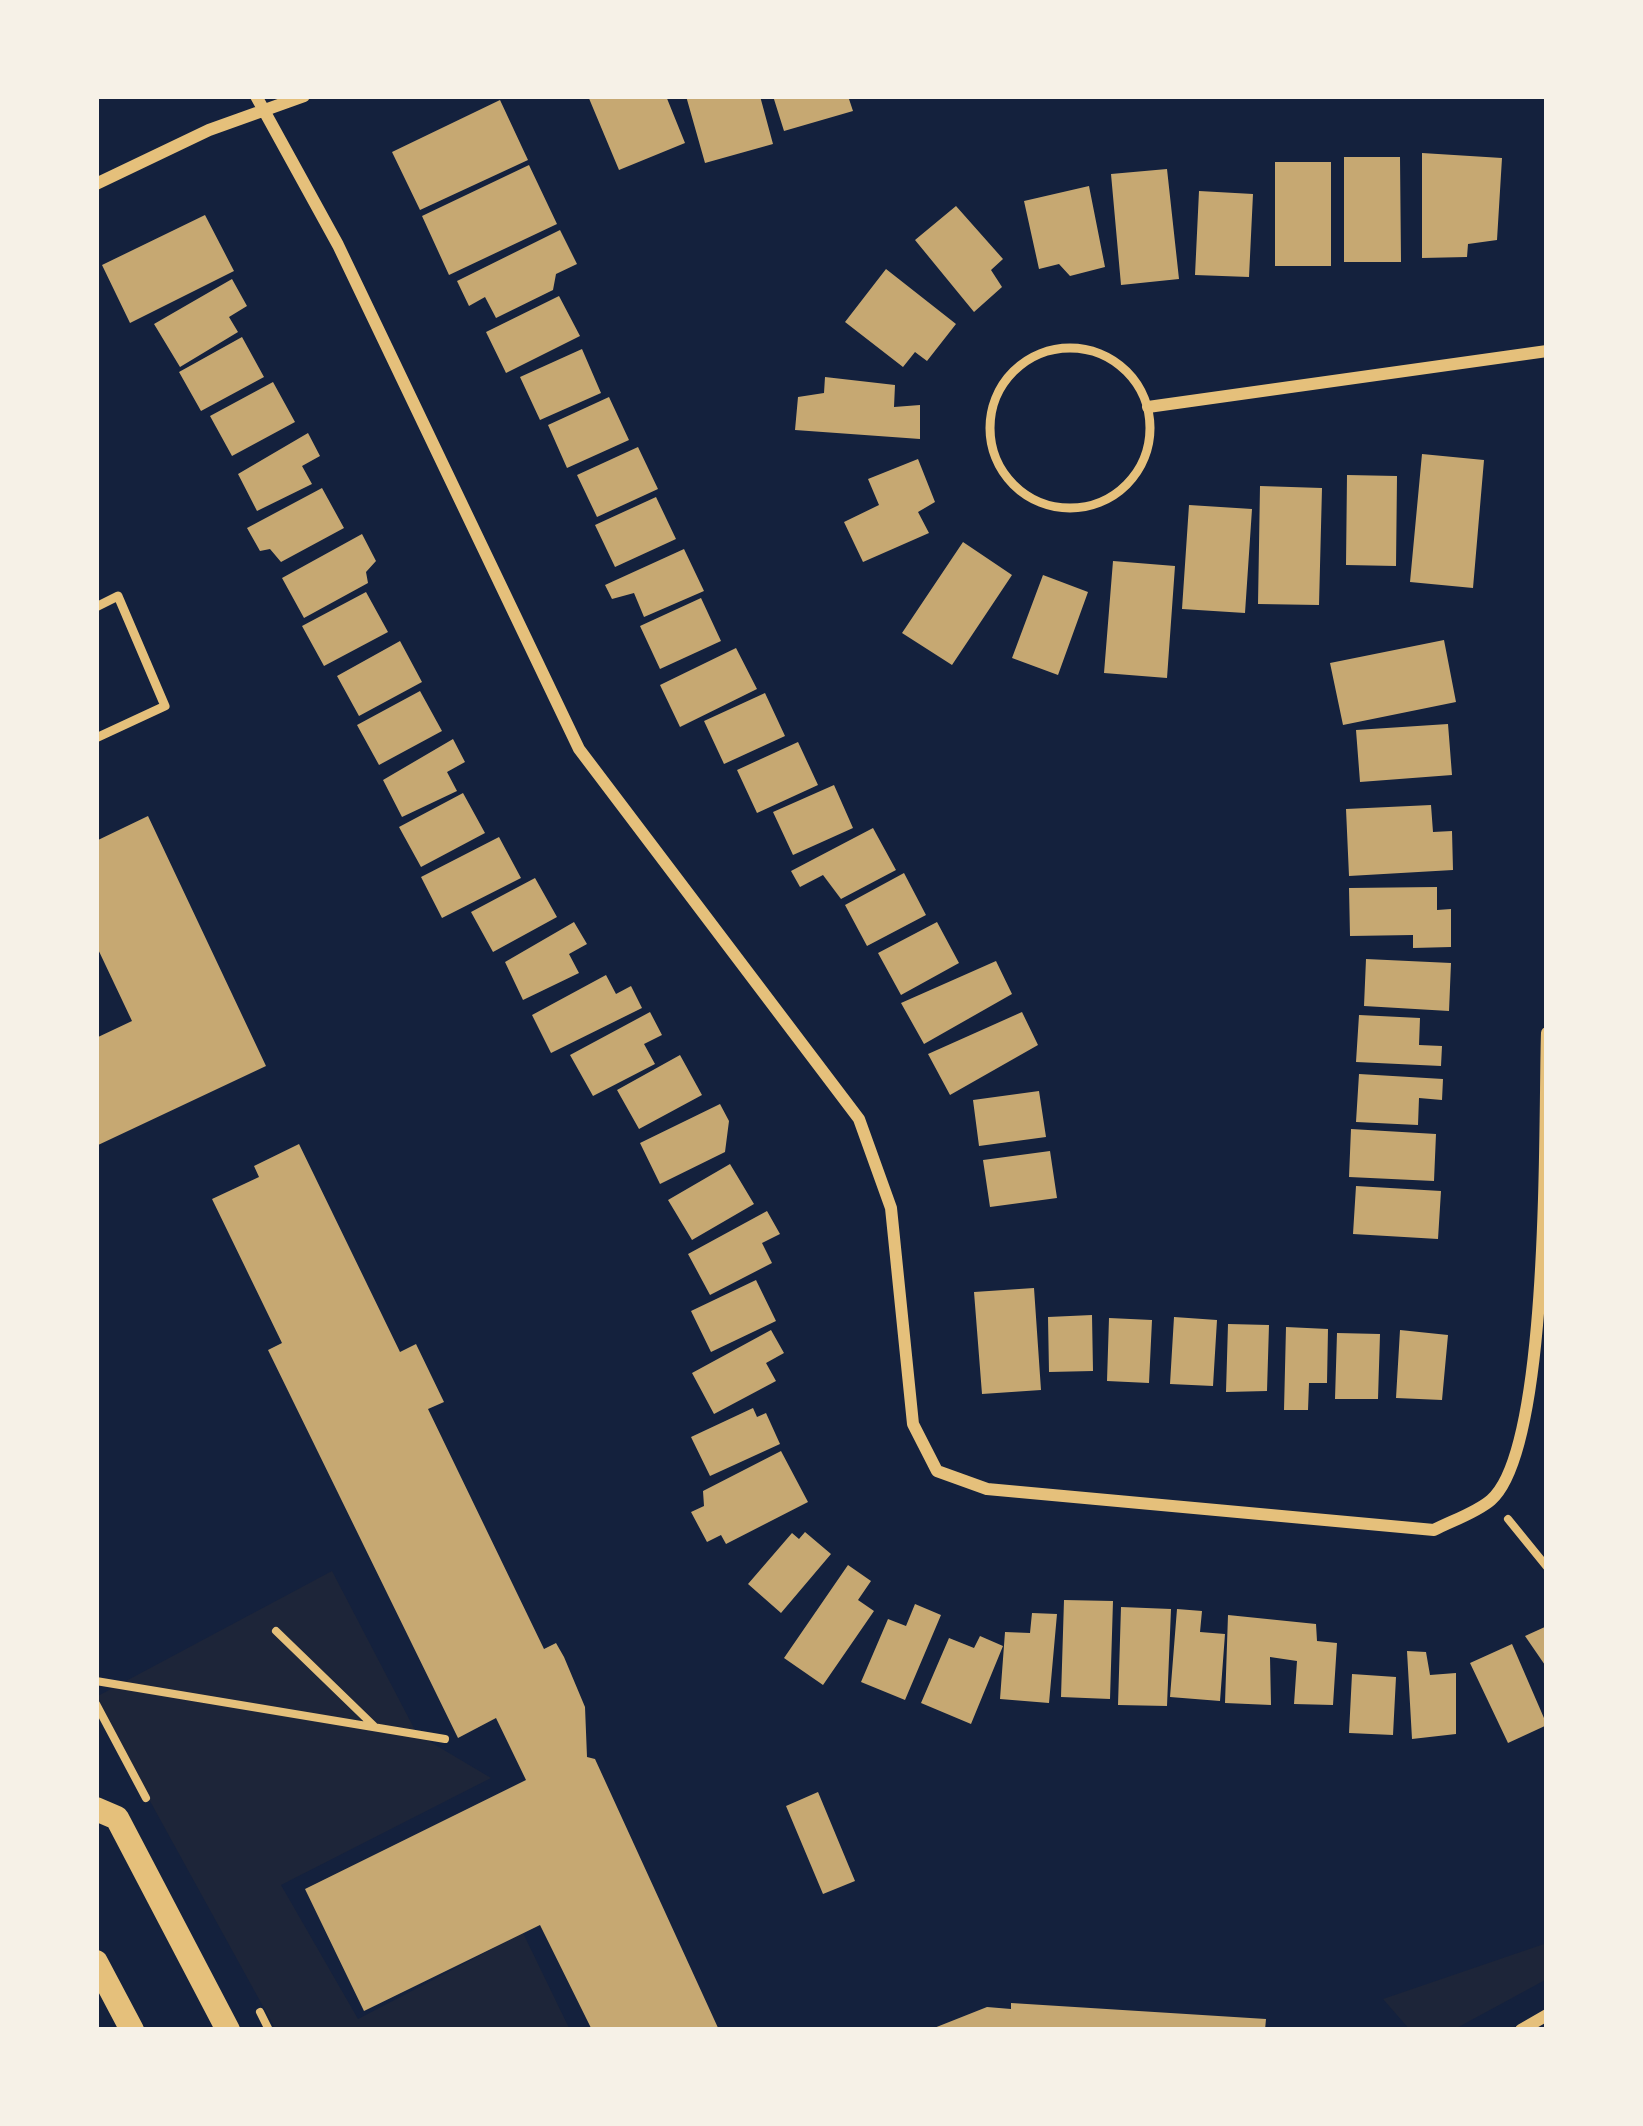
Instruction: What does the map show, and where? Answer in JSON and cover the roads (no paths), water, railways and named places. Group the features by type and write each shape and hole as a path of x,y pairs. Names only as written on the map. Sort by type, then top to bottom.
{"main road":[{"path":"96,1809 117,1818 227,2030"},
{"path":"96,1962 132,2030"}],"street":[{"path":"256,96 338,245 579,749 859,1119 891,1208 913,1424 937,1471 987,1489 1434,1530 1492,1499 1520,1451 1535,1346 1547,1033"},
{"path":"96,184 209,130 304,96"},
{"path":"1148,407 1547,351"},
{"path":"1521,2030 1547,2015"}],"lane":[{"path":"1066,347 1093,351 1117,363 1137,383 1148,407 1150,433 1138,469 1112,496 1089,506 1050,505 1016,488 1000,468 991,442 990,414 999,389 1016,368 1039,353 1066,347"},
{"path":"96,607 118,596 165,706 96,738"}]}
